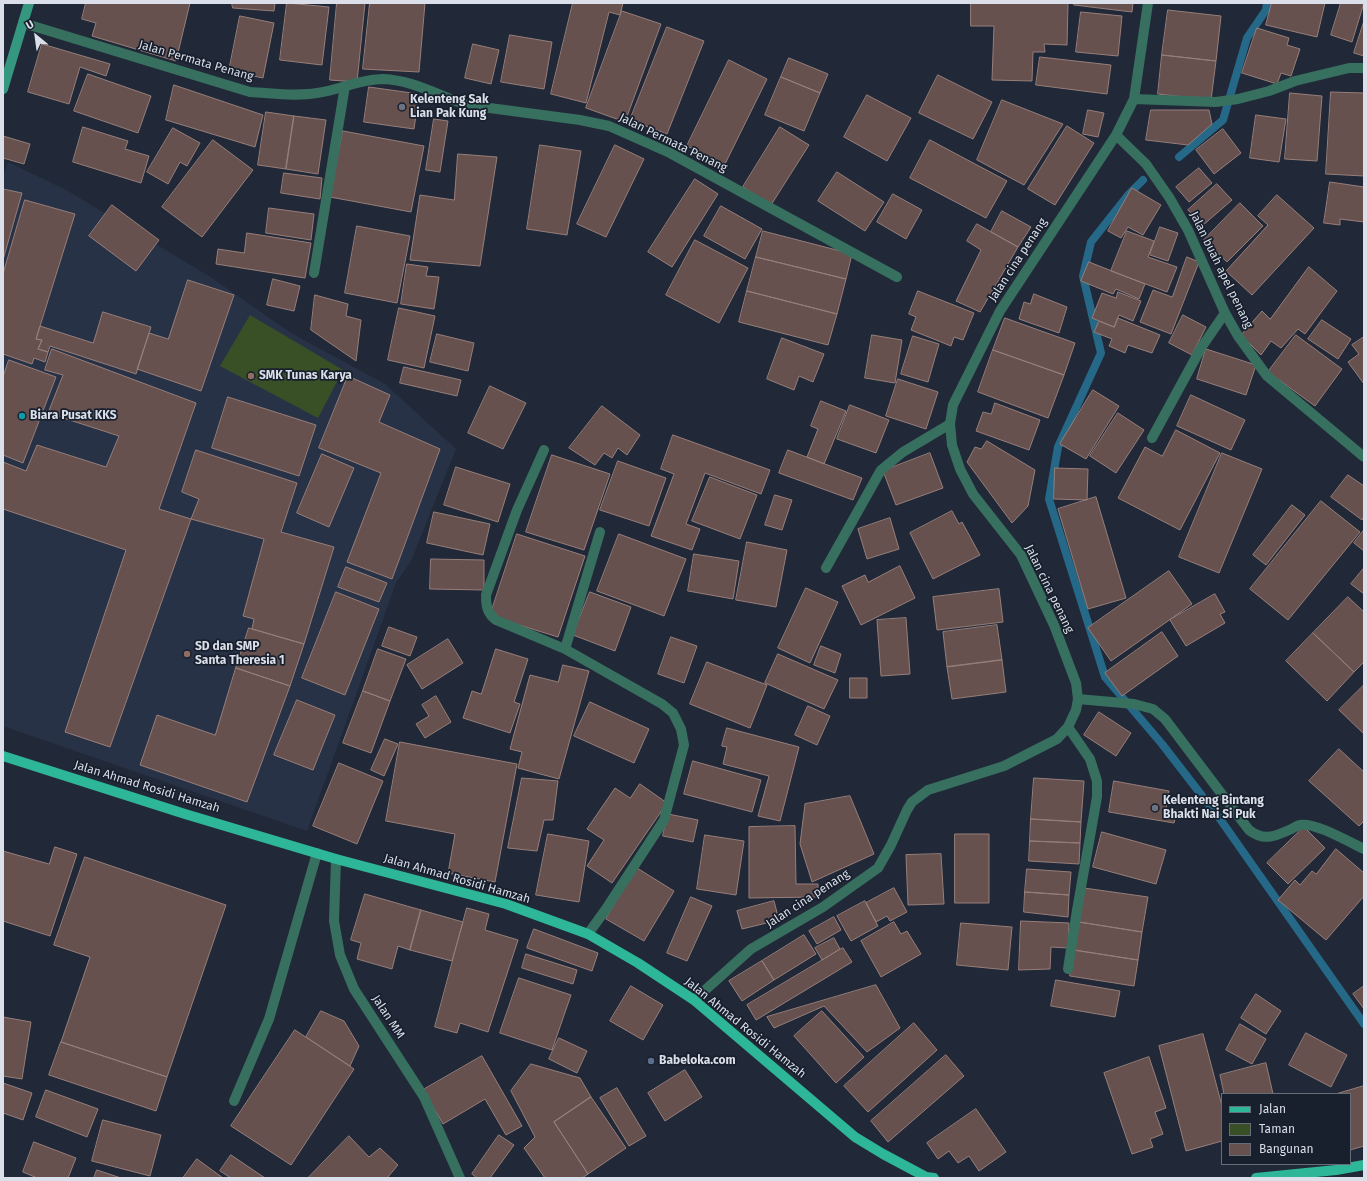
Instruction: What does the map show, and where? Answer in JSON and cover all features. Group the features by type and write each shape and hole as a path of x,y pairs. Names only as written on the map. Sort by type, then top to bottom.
{"main road":[{"path":"3,89 4,77 29,3"},
{"name":"Jalan Ahmad Rosidi Hamzah","path":"3,756 185,814 336,859 506,904 588,934 638,963 694,1000 855,1137 926,1177 934,1178"},
{"path":"1256,1178 1336,1170 1364,1165"}],"street":[{"name":"Jalan cina penang","path":"694,1000 751,949 823,907 878,868 891,845 906,810 919,796 928,790 1004,766 1057,739 1068,727 1076,710 1078,698 1076,683 1054,625 1021,555 973,494 960,468 952,445 950,424 953,405 1000,311 1116,135 1134,99 1148,3"},
{"name":"Jalan Permata Penang","path":"23,23 250,92 315,94 368,80 395,80 421,87 467,105 580,120 609,126 670,153 897,277"},
{"path":"1134,99 1216,102 1238,99 1269,91 1308,77 1349,68 1364,68"},
{"path":"314,272 346,86"},
{"name":"Jalan buah apel penang","path":"1116,135 1146,164 1169,197 1188,230 1225,312 1238,336 1267,376 1364,457"},
{"path":"1152,438 1201,348 1225,312"},
{"path":"826,568 881,470 903,452 950,424"},
{"path":"544,450 517,510 486,595 486,606 490,615 496,620 565,649 662,704 673,713 681,729 684,745 664,820 588,934"},
{"path":"565,649 600,532"},
{"path":"1078,698 1134,704 1153,708 1165,718 1249,830 1255,835 1262,838 1270,837 1300,825 1315,826 1364,849"},
{"path":"1068,727 1090,759 1097,781 1097,797 1068,970"},
{"path":"234,1101 268,1019 317,853"},
{"name":"Jalan MM","path":"336,859 334,921 340,955 354,989 424,1097 460,1178"}],"shaded area":[{"name":"SD dan SMP Santa Theresia 1","path":"8,162 68,191 212,278 291,333 385,384 456,449 411,561 396,583 307,831 3,726 3,356 12,358 3,355 3,176"}],"green space":[{"path":"250,315 343,370 318,418 220,366"}],"building":[{"path":"86,3 190,3 176,61 92,36 96,23 82,19"},
{"path":"232,3 275,3 274,11 233,8"},
{"path":"287,3 329,7 322,65 280,60"},
{"path":"337,3 365,3 357,82 330,80"},
{"path":"370,3 425,3 419,72 363,69"},
{"path":"573,3 623,3 620,15 609,12 586,103 551,94"},
{"path":"971,3 1068,3 1067,45 1044,44 1045,52 1033,52 1032,81 992,80 994,26 971,26"},
{"path":"1075,3 1133,3 1132,12 1074,5"},
{"path":"1272,3 1325,3 1317,37 1266,25"},
{"path":"1341,3 1364,3 1352,42 1331,35"},
{"path":"1168,10 1221,16 1216,61 1162,55"},
{"path":"622,11 661,24 625,122 586,108"},
{"path":"1081,12 1122,16 1118,56 1076,52"},
{"path":"240,16 274,23 263,78 229,71"},
{"path":"1364,21 1364,56 1354,53"},
{"path":"667,27 704,41 667,134 630,120"},
{"path":"1257,28 1289,38 1287,45 1300,49 1291,76 1281,73 1277,84 1242,73"},
{"path":"510,35 552,42 544,89 501,82"},
{"path":"42,44 110,64 106,76 80,67 69,104 28,92"},
{"path":"473,44 499,50 491,84 465,78"},
{"path":"1162,55 1216,61 1211,100 1158,94"},
{"path":"1040,57 1111,65 1107,94 1036,85"},
{"path":"789,58 828,74 820,93 781,77"},
{"path":"729,60 767,79 725,164 687,146"},
{"path":"88,74 151,96 138,133 74,111"},
{"path":"938,75 992,102 973,139 919,113"},
{"path":"781,77 820,93 804,131 765,115"},
{"path":"174,85 263,115 255,147 166,120"},
{"path":"369,87 419,94 414,129 364,122"},
{"path":"1331,92 1364,93 1364,176 1326,174"},
{"path":"1290,93 1322,96 1317,161 1285,159"},
{"path":"867,95 911,118 887,161 844,137"},
{"path":"1002,100 1063,124 1024,185 977,160"},
{"path":"1088,110 1104,113 1098,137 1083,134"},
{"path":"1151,110 1209,110 1212,124 1188,145 1146,140"},
{"path":"266,112 294,116 286,169 258,165"},
{"path":"1256,115 1286,119 1279,162 1250,158"},
{"path":"294,116 326,120 318,174 286,169"},
{"path":"434,119 448,121 440,172 426,170"},
{"path":"1067,126 1094,143 1055,205 1028,189"},
{"path":"83,127 128,141 125,149 149,156 141,183 73,162"},
{"path":"780,127 809,145 771,205 743,187"},
{"path":"173,128 200,143 187,166 180,162 168,184 147,172"},
{"path":"1223,129 1241,153 1214,174 1196,150"},
{"path":"343,131 424,146 411,212 330,197"},
{"path":"3,136 30,144 24,164 3,158"},
{"path":"213,140 253,170 202,237 162,207"},
{"path":"930,140 1007,181 986,218 910,178"},
{"path":"540,145 581,151 567,235 527,229"},
{"path":"615,145 644,159 606,237 577,224"},
{"path":"458,154 497,157 480,266 410,260 420,195 454,200"},
{"path":"1199,168 1212,183 1189,202 1176,187"},
{"path":"837,172 884,202 865,231 818,201"},
{"path":"284,173 322,178 320,199 281,193"},
{"path":"695,179 718,194 672,267 648,252"},
{"path":"1330,182 1364,187 1364,222 1340,219 1340,225 1324,223"},
{"path":"1217,184 1232,200 1202,226 1188,210"},
{"path":"1132,188 1161,205 1143,235 1128,227 1121,238 1108,231"},
{"path":"3,189 22,193 3,260"},
{"path":"893,194 922,210 906,239 877,222"},
{"path":"1277,195 1314,228 1252,295 1226,271 1268,225 1258,216"},
{"path":"25,200 75,214 36,339 42,340 38,349 48,352 45,362 34,358 32,364 3,354 3,274"},
{"path":"1240,203 1263,226 1227,262 1204,240"},
{"path":"112,205 159,240 136,271 89,236"},
{"path":"721,206 762,229 745,259 704,236"},
{"path":"269,208 314,214 311,240 266,233"},
{"path":"1002,211 1031,227 1018,247 991,232"},
{"path":"977,224 1018,247 980,312 956,301 981,250 967,241"},
{"path":"357,226 410,236 397,303 345,293"},
{"path":"1160,227 1178,233 1168,261 1150,255"},
{"path":"763,231 852,254 846,279 756,257"},
{"path":"1127,231 1154,241 1148,257 1177,267 1167,292 1111,271"},
{"path":"247,233 311,243 305,278 216,264 218,249 244,253"},
{"path":"695,240 748,268 719,323 666,295"},
{"path":"756,257 846,279 837,314 747,291"},
{"path":"1187,257 1199,262 1171,334 1140,322 1153,290 1172,297"},
{"path":"1089,262 1145,284 1139,299 1116,289 1113,294 1081,281"},
{"path":"407,264 428,267 426,276 439,277 434,309 401,304"},
{"path":"1309,267 1337,291 1305,334 1298,329 1281,348 1271,341 1261,355 1241,335 1262,311 1270,319"},
{"path":"273,279 300,286 294,311 267,305"},
{"path":"188,280 234,295 201,391 137,369 149,333 168,339"},
{"path":"747,291 837,314 828,345 739,322"},
{"path":"918,291 974,313 963,340 954,337 951,346 911,330 916,317 909,314"},
{"path":"1118,292 1141,301 1133,321 1119,315 1114,327 1092,318 1102,293 1116,298"},
{"path":"1034,294 1067,307 1059,333 1019,319 1024,302 1030,304"},
{"path":"315,295 348,304 346,316 361,320 356,361 311,330"},
{"path":"399,308 435,316 424,368 388,360"},
{"path":"103,312 151,327 136,374 50,346 48,352 38,349 42,340 36,339 40,326 93,343"},
{"path":"1183,315 1206,327 1192,355 1169,343"},
{"path":"1005,318 1075,343 1064,375 993,350"},
{"path":"1118,318 1160,335 1152,353 1128,345 1125,353 1109,346 1112,339 1094,332 1099,321 1114,327"},
{"path":"1322,320 1351,339 1338,359 1308,339"},
{"path":"437,334 474,343 468,371 430,362"},
{"path":"872,335 902,340 895,383 865,378"},
{"path":"1296,335 1342,369 1315,406 1268,372"},
{"path":"913,336 939,344 928,382 901,374"},
{"path":"1364,337 1364,384 1348,362 1359,354 1352,345"},
{"path":"782,338 824,354 813,382 799,376 794,390 767,379"},
{"path":"52,349 196,403 159,509 191,519 110,747 65,732 126,550 3,509 3,462 26,471 37,445 106,467 119,436 48,413 63,375 45,370"},
{"path":"1206,349 1256,365 1246,395 1197,379"},
{"path":"993,350 1064,375 1048,418 978,392"},
{"name":"Biara Pusat KKS","path":"9,360 56,377 23,463 3,455 3,377"},
{"path":"404,367 461,380 457,396 400,383"},
{"path":"348,376 390,395 379,422 440,449 392,579 347,562 381,473 319,448"},
{"path":"898,379 938,392 926,429 886,416"},
{"path":"490,386 526,403 503,449 468,433"},
{"path":"1093,390 1119,406 1086,459 1060,444"},
{"path":"1191,395 1245,420 1231,450 1177,426"},
{"path":"228,397 316,425 299,476 212,448"},
{"path":"821,401 846,411 824,464 807,457 818,429 811,426"},
{"path":"995,403 1040,420 1029,450 976,431 983,412 991,414"},
{"path":"850,405 889,420 876,453 837,439"},
{"path":"602,406 640,435 627,455 618,448 612,458 604,453 595,465 569,448"},
{"path":"1118,413 1144,430 1116,473 1090,456"},
{"path":"1176,430 1220,453 1180,530 1118,498 1145,447 1162,456"},
{"path":"673,435 770,470 761,494 705,473 686,524 700,529 692,550 651,536 674,474 661,469"},
{"path":"987,441 1035,470 1028,506 1012,523 967,462 975,447 981,449"},
{"path":"196,450 297,483 281,532 334,547 304,644 252,629 254,619 243,616 264,539 191,519 199,499 182,492"},
{"path":"788,450 862,478 853,500 779,473"},
{"path":"930,453 943,488 896,505 883,471"},
{"path":"1222,453 1262,469 1219,573 1179,557"},
{"path":"322,454 354,468 329,527 297,513"},
{"path":"552,455 610,474 584,550 526,532"},
{"path":"618,461 666,478 649,526 600,510"},
{"path":"456,467 510,484 498,522 444,505"},
{"path":"1055,468 1088,469 1087,500 1054,499"},
{"path":"1348,475 1364,486 1364,516 1362,520 1331,497"},
{"path":"710,477 757,495 740,539 692,521"},
{"path":"775,495 792,500 782,530 765,525"},
{"path":"1096,497 1126,598 1088,609 1058,509"},
{"path":"1321,501 1360,532 1288,620 1250,589"},
{"path":"1292,505 1305,515 1266,565 1253,555"},
{"path":"952,511 959,524 962,522 980,555 933,579 910,533"},
{"path":"434,512 490,524 483,555 427,543"},
{"path":"890,518 899,549 867,559 858,529"},
{"path":"1364,530 1364,551 1354,543"},
{"path":"517,534 585,556 558,637 490,616"},
{"path":"619,534 686,559 664,616 597,591"},
{"path":"747,542 787,550 776,607 736,600"},
{"path":"694,554 739,561 733,599 688,591"},
{"path":"431,559 484,560 484,590 430,589"},
{"path":"900,566 915,598 861,625 842,586 865,575 868,582"},
{"path":"346,567 387,583 379,602 338,587"},
{"path":"1364,568 1364,594 1351,584"},
{"path":"1169,571 1192,604 1111,661 1088,628"},
{"path":"806,588 838,602 810,663 778,648"},
{"path":"999,589 1003,622 937,630 933,597"},
{"path":"336,592 379,609 345,695 302,678"},
{"path":"590,592 631,607 615,651 573,635"},
{"path":"1215,594 1225,612 1220,614 1225,623 1186,646 1170,620"},
{"path":"1348,597 1364,612 1364,662 1354,672 1313,633"},
{"path":"906,618 910,674 881,676 877,620"},
{"path":"997,625 1002,660 947,667 943,632"},
{"path":"389,627 417,637 410,656 382,646"},
{"path":"249,628 304,644 290,686 236,668"},
{"path":"1162,632 1178,656 1122,696 1105,673"},
{"path":"1313,633 1354,672 1327,701 1286,661"},
{"path":"671,637 697,646 684,683 658,674"},
{"path":"448,639 463,663 422,689 407,665"},
{"path":"821,646 841,654 835,673 814,665"},
{"path":"378,649 406,659 390,701 363,691"},
{"path":"496,649 528,659 514,702 520,704 510,733 463,718 472,691 481,694"},
{"path":"778,654 838,680 824,709 765,683"},
{"path":"1002,660 1006,692 952,699 947,667"},
{"path":"707,662 767,685 750,728 690,704"},
{"path":"563,665 589,671 559,779 518,768 522,752 510,749 530,675 558,682"},
{"path":"236,668 290,686 247,802 140,765 157,715 215,735"},
{"path":"850,678 867,678 867,698 850,698"},
{"path":"1364,685 1364,734 1339,710"},
{"path":"363,691 390,701 371,753 343,743"},
{"path":"436,696 451,722 425,738 416,724 429,716 422,705"},
{"path":"297,700 335,715 313,770 274,755"},
{"path":"590,702 649,729 634,763 574,736"},
{"path":"808,706 830,716 817,745 795,735"},
{"path":"1099,712 1131,733 1116,756 1084,735"},
{"path":"727,728 799,747 780,821 758,816 769,776 723,764 727,747 722,746"},
{"path":"385,739 398,744 384,776 371,770"},
{"path":"400,742 517,764 495,882 448,873 455,834 386,821"},
{"path":"1339,749 1364,772 1364,821 1359,826 1309,781"},
{"path":"693,761 761,780 752,812 684,794"},
{"path":"339,763 383,781 357,844 313,826"},
{"path":"522,778 558,781 553,820 544,820 537,851 508,848"},
{"path":"1034,778 1084,781 1081,822 1031,819"},
{"path":"1114,781 1169,791 1166,809 1177,810 1174,823 1109,812"},
{"path":"640,784 667,803 612,883 587,866 604,840 587,829 615,788 630,798"},
{"path":"850,796 874,854 812,882 800,844 805,804"},
{"path":"668,814 698,820 693,842 663,836"},
{"path":"1031,819 1081,822 1080,843 1030,841"},
{"path":"795,826 796,884 818,884 818,897 749,898 749,827"},
{"path":"1304,827 1325,848 1288,884 1267,863"},
{"path":"1102,832 1166,850 1156,884 1093,867"},
{"path":"548,834 589,841 579,902 536,895"},
{"path":"955,834 989,834 989,903 955,903"},
{"path":"705,835 744,841 736,895 697,889"},
{"path":"1030,841 1080,843 1079,864 1029,861"},
{"path":"55,847 77,854 50,936 3,921 3,851 49,864"},
{"path":"1336,849 1364,873 1364,896 1326,940 1278,900 1295,880 1300,885 1312,871 1316,874"},
{"path":"941,854 944,904 908,905 906,855"},
{"path":"85,857 226,905 167,1077 61,1042 90,957 54,945"},
{"path":"637,868 674,891 644,941 606,919"},
{"path":"1027,869 1071,872 1069,895 1025,892"},
{"path":"894,888 907,912 890,921 887,916 876,922 866,903"},
{"path":"1084,888 1148,897 1142,932 1079,922"},
{"path":"1025,892 1069,895 1068,917 1024,912"},
{"path":"365,894 421,910 410,950 398,946 392,969 357,959 361,943 351,940"},
{"path":"691,897 712,906 687,961 667,953"},
{"path":"774,901 779,920 742,929 737,911"},
{"path":"865,901 878,926 851,941 837,916"},
{"path":"467,908 489,914 485,930 518,940 488,1032 460,1023 457,1033 435,1027"},
{"path":"421,910 463,922 452,961 410,950"},
{"path":"834,917 841,930 817,944 809,931"},
{"path":"1021,921 1069,923 1068,948 1051,947 1050,969 1019,970"},
{"path":"894,922 901,934 907,931 921,954 881,977 861,941"},
{"path":"1079,922 1142,932 1138,960 1074,950"},
{"path":"961,923 1012,927 1008,970 957,965"},
{"path":"534,929 598,953 592,971 527,948"},
{"path":"804,935 816,954 774,980 762,961"},
{"path":"834,938 840,949 822,960 815,948"},
{"path":"843,948 852,962 756,1020 747,1005"},
{"path":"1074,950 1138,960 1134,986 1070,976"},
{"path":"526,954 577,970 573,984 522,968"},
{"path":"762,961 774,980 742,1001 729,981"},
{"path":"519,978 571,995 552,1050 500,1033"},
{"path":"1056,980 1120,991 1115,1017 1051,1006"},
{"path":"876,985 900,1028 867,1052 824,1006 774,1028 767,1017"},
{"path":"631,986 663,1005 643,1040 610,1021"},
{"path":"1364,986 1364,1009 1353,994"},
{"path":"1256,994 1281,1011 1266,1034 1241,1018"},
{"path":"321,1011 344,1021 359,1046 350,1066 306,1037"},
{"path":"822,1011 864,1057 836,1083 794,1036"},
{"path":"3,1017 31,1022 22,1079 3,1076"},
{"path":"914,1023 937,1050 868,1112 844,1086"},
{"path":"1240,1024 1266,1039 1252,1064 1226,1050"},
{"path":"295,1030 354,1069 291,1165 231,1126"},
{"path":"1306,1033 1347,1055 1331,1087 1289,1065"},
{"path":"1203,1034 1221,1102 1221,1141 1186,1151 1159,1046"},
{"path":"559,1038 587,1051 577,1073 549,1059"},
{"path":"61,1042 167,1077 156,1111 49,1075"},
{"path":"946,1055 964,1076 888,1142 871,1121"},
{"path":"482,1056 522,1126 506,1135 485,1099 443,1124 423,1090"},
{"path":"1149,1057 1166,1108 1155,1112 1163,1134 1150,1139 1153,1147 1132,1154 1104,1073"},
{"path":"1266,1063 1273,1093 1224,1093 1220,1075"},
{"path":"531,1064 580,1078 591,1097 554,1122 588,1174 582,1178 545,1178 524,1148 535,1137 511,1091"},
{"path":"685,1070 702,1097 665,1121 648,1093"},
{"path":"3,1083 32,1093 23,1120 3,1113"},
{"path":"1364,1086 1364,1146 1351,1150 1351,1093 1340,1093"},
{"path":"617,1088 646,1136 629,1146 600,1098"},
{"path":"46,1090 98,1109 87,1137 36,1117"},
{"path":"591,1097 626,1148 588,1174 554,1122"},
{"path":"976,1109 1006,1152 979,1171 969,1156 958,1163 949,1151 938,1159 927,1143"},
{"path":"103,1120 161,1135 150,1176 92,1161"},
{"path":"499,1135 514,1145 490,1178 477,1178 472,1174"},
{"path":"349,1136 369,1157 380,1148 398,1165 387,1178 308,1178"},
{"path":"34,1142 76,1158 68,1178 37,1178 23,1172"},
{"path":"231,1155 265,1178 231,1178 220,1171"},
{"path":"197,1159 223,1178 183,1178"},
{"path":"97,1170 121,1178 94,1178"}],"waterway":[{"path":"1179,157 1223,120 1247,38 1266,10 1267,3"},
{"path":"1143,180 1129,194 1091,242 1083,276 1101,353 1058,447 1049,499 1105,677 1162,744 1220,819 1364,1024"}],"place":[{"name":"Kelenteng Sak Lian Pak Kung","path":"402,107"},
{"name":"SMK Tunas Karya","path":"251,376"},
{"name":"Biara Pusat KKS","path":"22,416"},
{"name":"SD dan SMP Santa Theresia 1","path":"187,654"},
{"name":"Kelenteng Bintang Bhakti Nai Si Puk","path":"1155,808"},
{"name":"Babeloka.com","path":"651,1061"}]}
